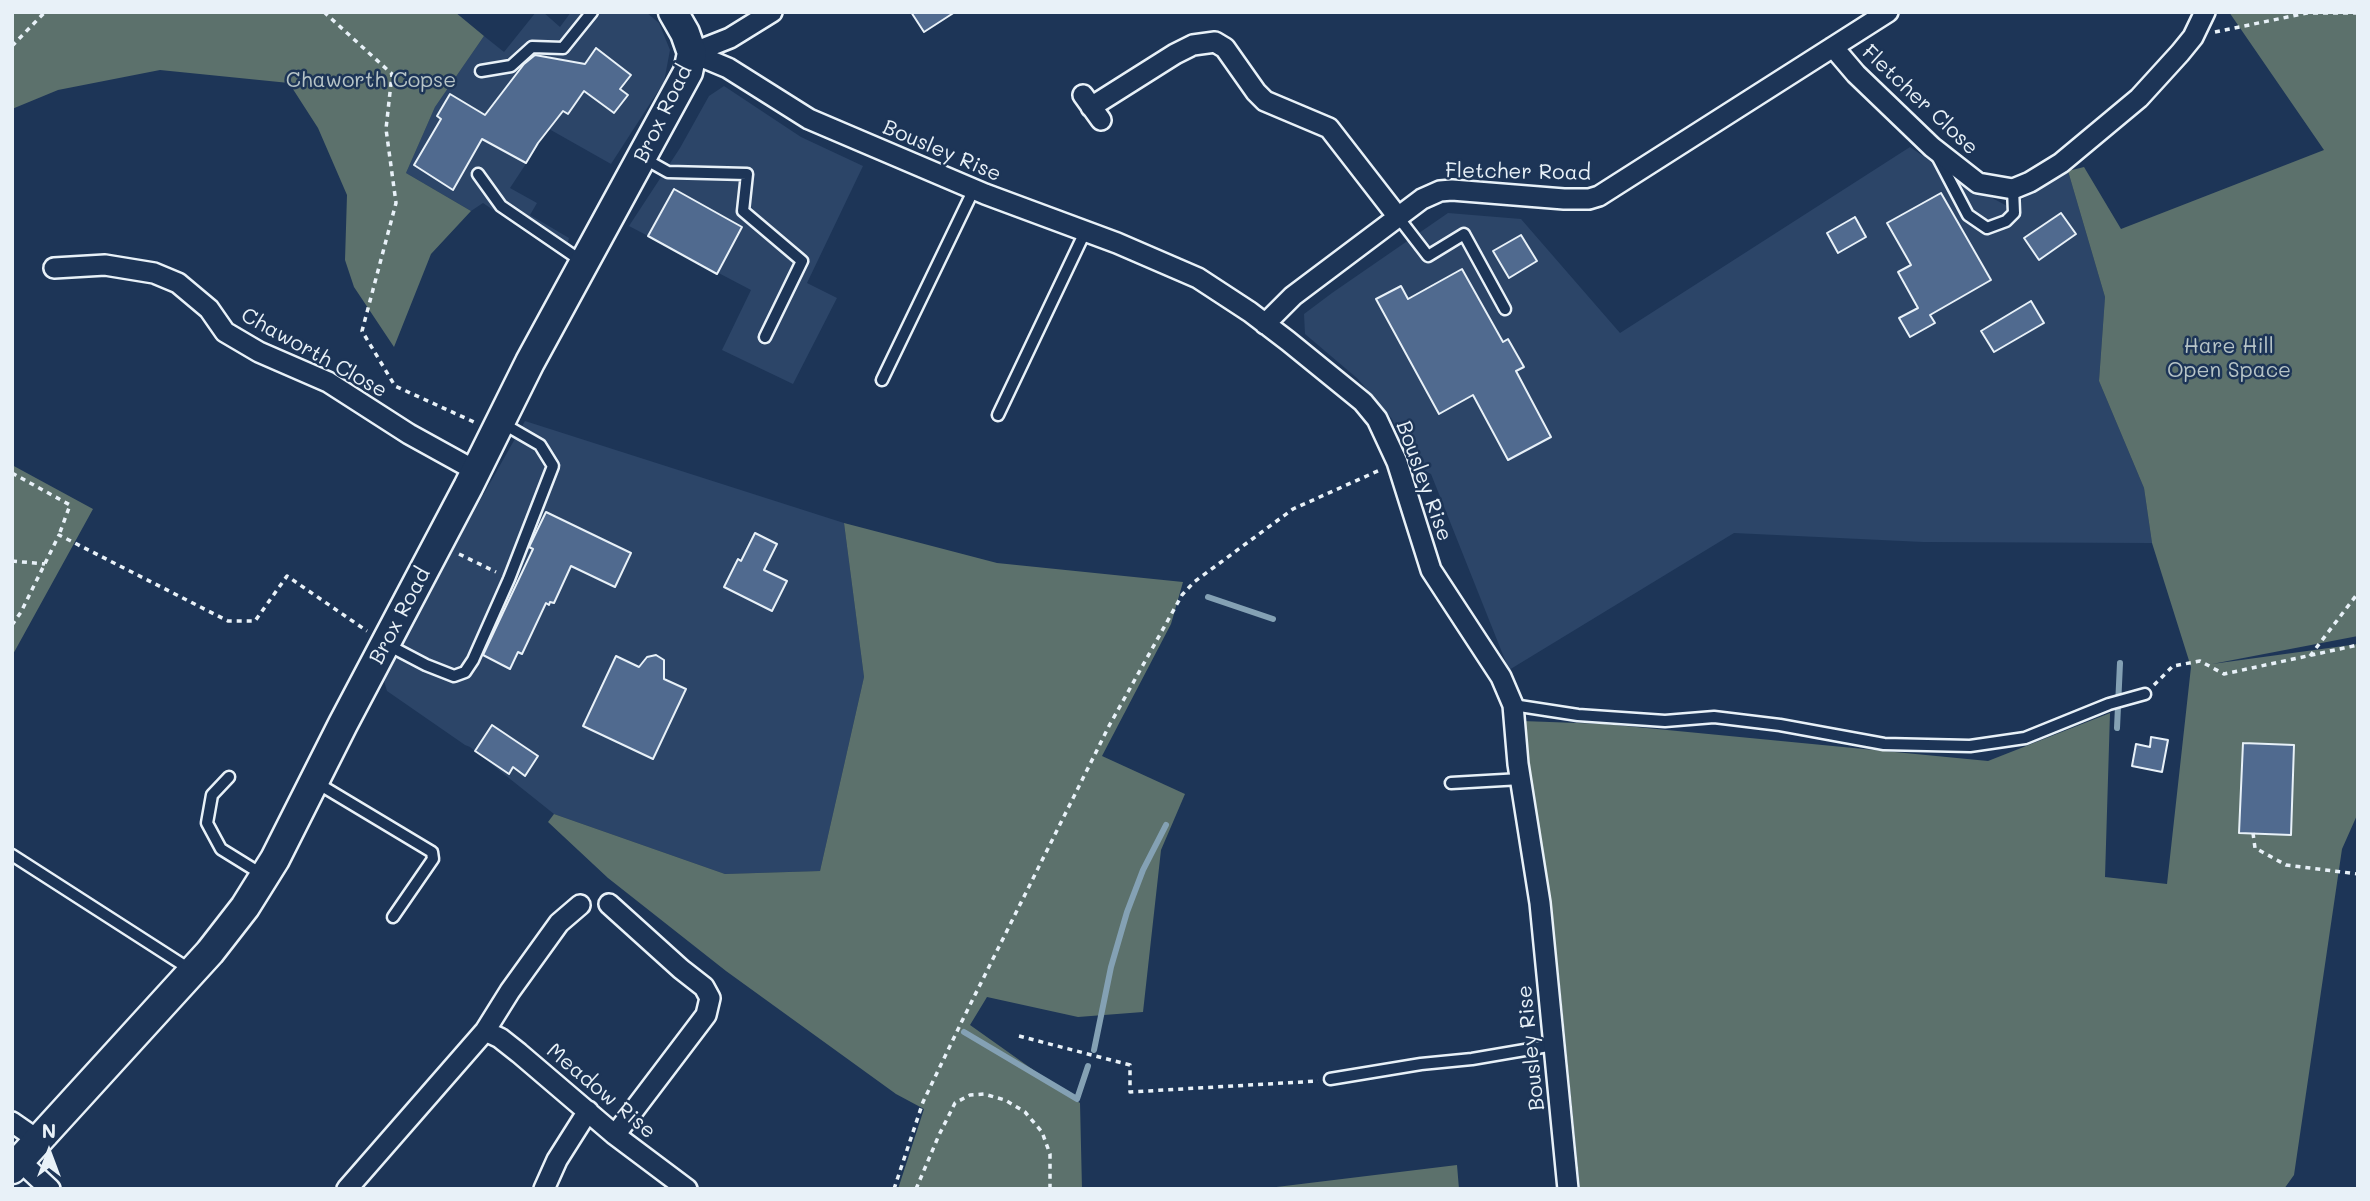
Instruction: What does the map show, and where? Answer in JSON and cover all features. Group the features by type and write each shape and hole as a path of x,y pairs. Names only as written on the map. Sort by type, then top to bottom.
{"street":[{"name":"Brox Road","path":"23,1157 192,971 245,907 264,876 584,262 688,72 692,53 673,12"},
{"path":"692,53 730,38 772,12"},
{"name":"Fletcher Road","path":"1265,324 1293,296 1422,199 1440,191 1452,190 1564,199 1600,196 1888,12"},
{"path":"2013,188 2030,182 2061,163 2138,98 2193,37 2205,12"},
{"path":"1092,107 1175,54 1193,45 1215,42 1225,48 1255,92 1265,101 1329,128 1398,217"},
{"name":"Fletcher Close","path":"1833,47 1856,74 1932,146 1978,183 2013,188"},
{"name":"Bousley Rise","path":"692,53 728,68 809,119 974,189 1198,278 1265,324 1363,402 1377,419 1397,462 1431,570 1501,677 1513,705 1540,903 1568,1189"},
{"name":"Chaworth Close","path":"54,268 105,265 154,272 178,283 209,309 225,332 259,352 328,383 409,434 476,471"},
{"path":"609,904 704,987 710,998 706,1014 615,1135"},
{"path":"347,1189 485,1031 559,923 580,905"},
{"name":"Meadow Rise","path":"485,1031 500,1038 615,1135 687,1189"},
{"path":"544,1189 557,1160 588,1111"},
{"path":"12,1122 23,1157 50,1189"}],"lane":[{"path":"481,71 511,66 532,47 563,48 592,12"},
{"path":"1932,146 1968,215 1987,228 2006,221 2014,214 2013,188"},
{"path":"642,158 668,172 747,174 743,211 802,261 765,337"},
{"path":"478,174 501,206 584,262"},
{"path":"882,380 974,189"},
{"path":"1398,217 1428,256 1464,234 1505,309"},
{"path":"998,415 1085,232"},
{"path":"386,644 454,676 465,672 473,660 509,579 553,466 540,444 497,427"},
{"path":"1513,705 1578,715 1653,720 1714,717 1780,725 1884,744 1970,746 2025,738 2109,704 2145,694"},
{"path":"229,777 212,795 207,823 221,849 264,876"},
{"path":"1451,783 1521,779"},
{"path":"314,781 432,852 433,859 393,917"},
{"path":"12,855 192,971"},
{"path":"1330,1079 1554,1045"}],"path":[{"path":"12,46 45,12"},
{"path":"324,12 392,74 386,129 396,203 362,331 395,386 497,427"},
{"path":"2193,37 2307,13 2358,13"},
{"path":"894,1189 923,1102 962,1021 1109,726 1182,596 1194,582 1293,509 1397,462"},
{"path":"12,473 70,505 59,536 12,625"},
{"path":"59,536 229,621 255,621 287,576 386,644"},
{"path":"438,543 509,579"},
{"path":"12,561 45,564"},
{"path":"2309,656 2358,593"},
{"path":"2145,694 2173,666 2200,661 2224,674 2358,645"},
{"path":"2253,833 2255,848 2286,865 2358,874"},
{"path":"1019,1035 1130,1065 1130,1092 1307,1083 1330,1079"},
{"path":"916,1189 955,1103 970,1095 984,1094 1005,1100 1025,1112 1042,1132 1050,1154 1051,1189"}],"shaded area":[{"path":"536,12 543,12 560,27 571,12 646,12 659,23 670,50 664,82 611,164 542,125 532,139 539,144 510,188 537,203 530,215 569,238 564,258 483,203 471,211 406,173 435,107 484,36 504,52"},
{"path":"724,86 801,137 863,166 807,283 837,298 793,384 722,350 751,290 629,226 680,148 709,96"},
{"path":"1910,147 1955,178 2009,207 2068,171 2105,297 2099,381 2144,488 2152,543 1923,542 1734,533 1509,670 1431,474 1413,465 1392,419 1358,379 1305,334 1304,314 1448,213 1521,219 1620,333"},
{"path":"525,421 844,523 864,677 820,871 725,874 554,814 470,747 387,691 382,674"}],"green space":[{"name":"Chaworth Copse","path":"12,12 455,12 484,36 435,107 406,173 471,211 431,254 394,347 354,287 345,260 347,195 318,128 289,83 160,70 58,90 12,109"},
{"name":"Hare Hill Open Space","path":"2229,12 2358,12 2358,636 2212,664 2358,644 2358,813 2342,849 2294,1175 2284,1189 1580,1189 1559,976 1522,721 1605,724 1988,761 2110,713 2105,877 2167,884 2191,667 2152,543 2144,488 2099,381 2105,297 2068,171 2084,167 2121,229 2324,150","holes":["2243,743 2294,745 2291,835 2239,832"]},
{"path":"12,465 93,509 12,656"},
{"path":"844,523 997,563 1183,582 1171,624 1102,756 1185,794 1161,850 1143,1012 1078,1017 987,997 970,1025 1080,1103 1082,1189 898,1189 924,1109 896,1094 726,971 608,878 548,822 554,814 725,874 820,871 864,677"},
{"path":"1457,1165 1459,1189 1260,1189"}],"building":[{"path":"911,12 955,12 924,32"},
{"path":"596,48 631,75 620,89 628,95 614,113 584,91 568,114 563,111 526,163 482,139 453,190 414,165 441,119 437,116 450,94 485,115 524,64 535,55 585,64"},
{"path":"674,189 742,227 717,274 648,236"},
{"path":"1941,193 1991,280 1930,315 1935,323 1910,337 1899,318 1918,308 1898,272 1911,265 1887,223"},
{"path":"2061,213 2076,234 2039,260 2024,238"},
{"path":"1855,217 1866,237 1838,253 1827,233"},
{"path":"1521,235 1537,261 1509,278 1493,251"},
{"path":"1462,269 1503,342 1508,339 1524,367 1516,371 1551,437 1508,460 1473,395 1439,414 1376,299 1401,286 1408,299"},
{"path":"2031,301 2044,323 1994,352 1981,331"},
{"path":"546,512 631,553 615,587 571,566 554,603 546,603 522,654 518,652 510,669 483,655 533,549 529,547"},
{"path":"755,533 777,544 764,570 787,581 772,611 724,587"},
{"path":"656,655 664,660 664,679 686,689 653,759 583,726 616,656 639,667 647,657"},
{"path":"492,725 538,756 525,776 513,767 509,774 475,751"},
{"path":"2151,737 2168,740 2162,772 2132,766 2136,744 2150,747"},
{"path":"2243,743 2294,745 2291,835 2239,833"}],"waterway":[{"path":"1208,597 1273,619"},
{"path":"2117,728 2120,663"},
{"path":"1094,1050 1111,967 1127,912 1143,870 1166,825"},
{"path":"964,1032 1077,1099 1088,1066"}]}
